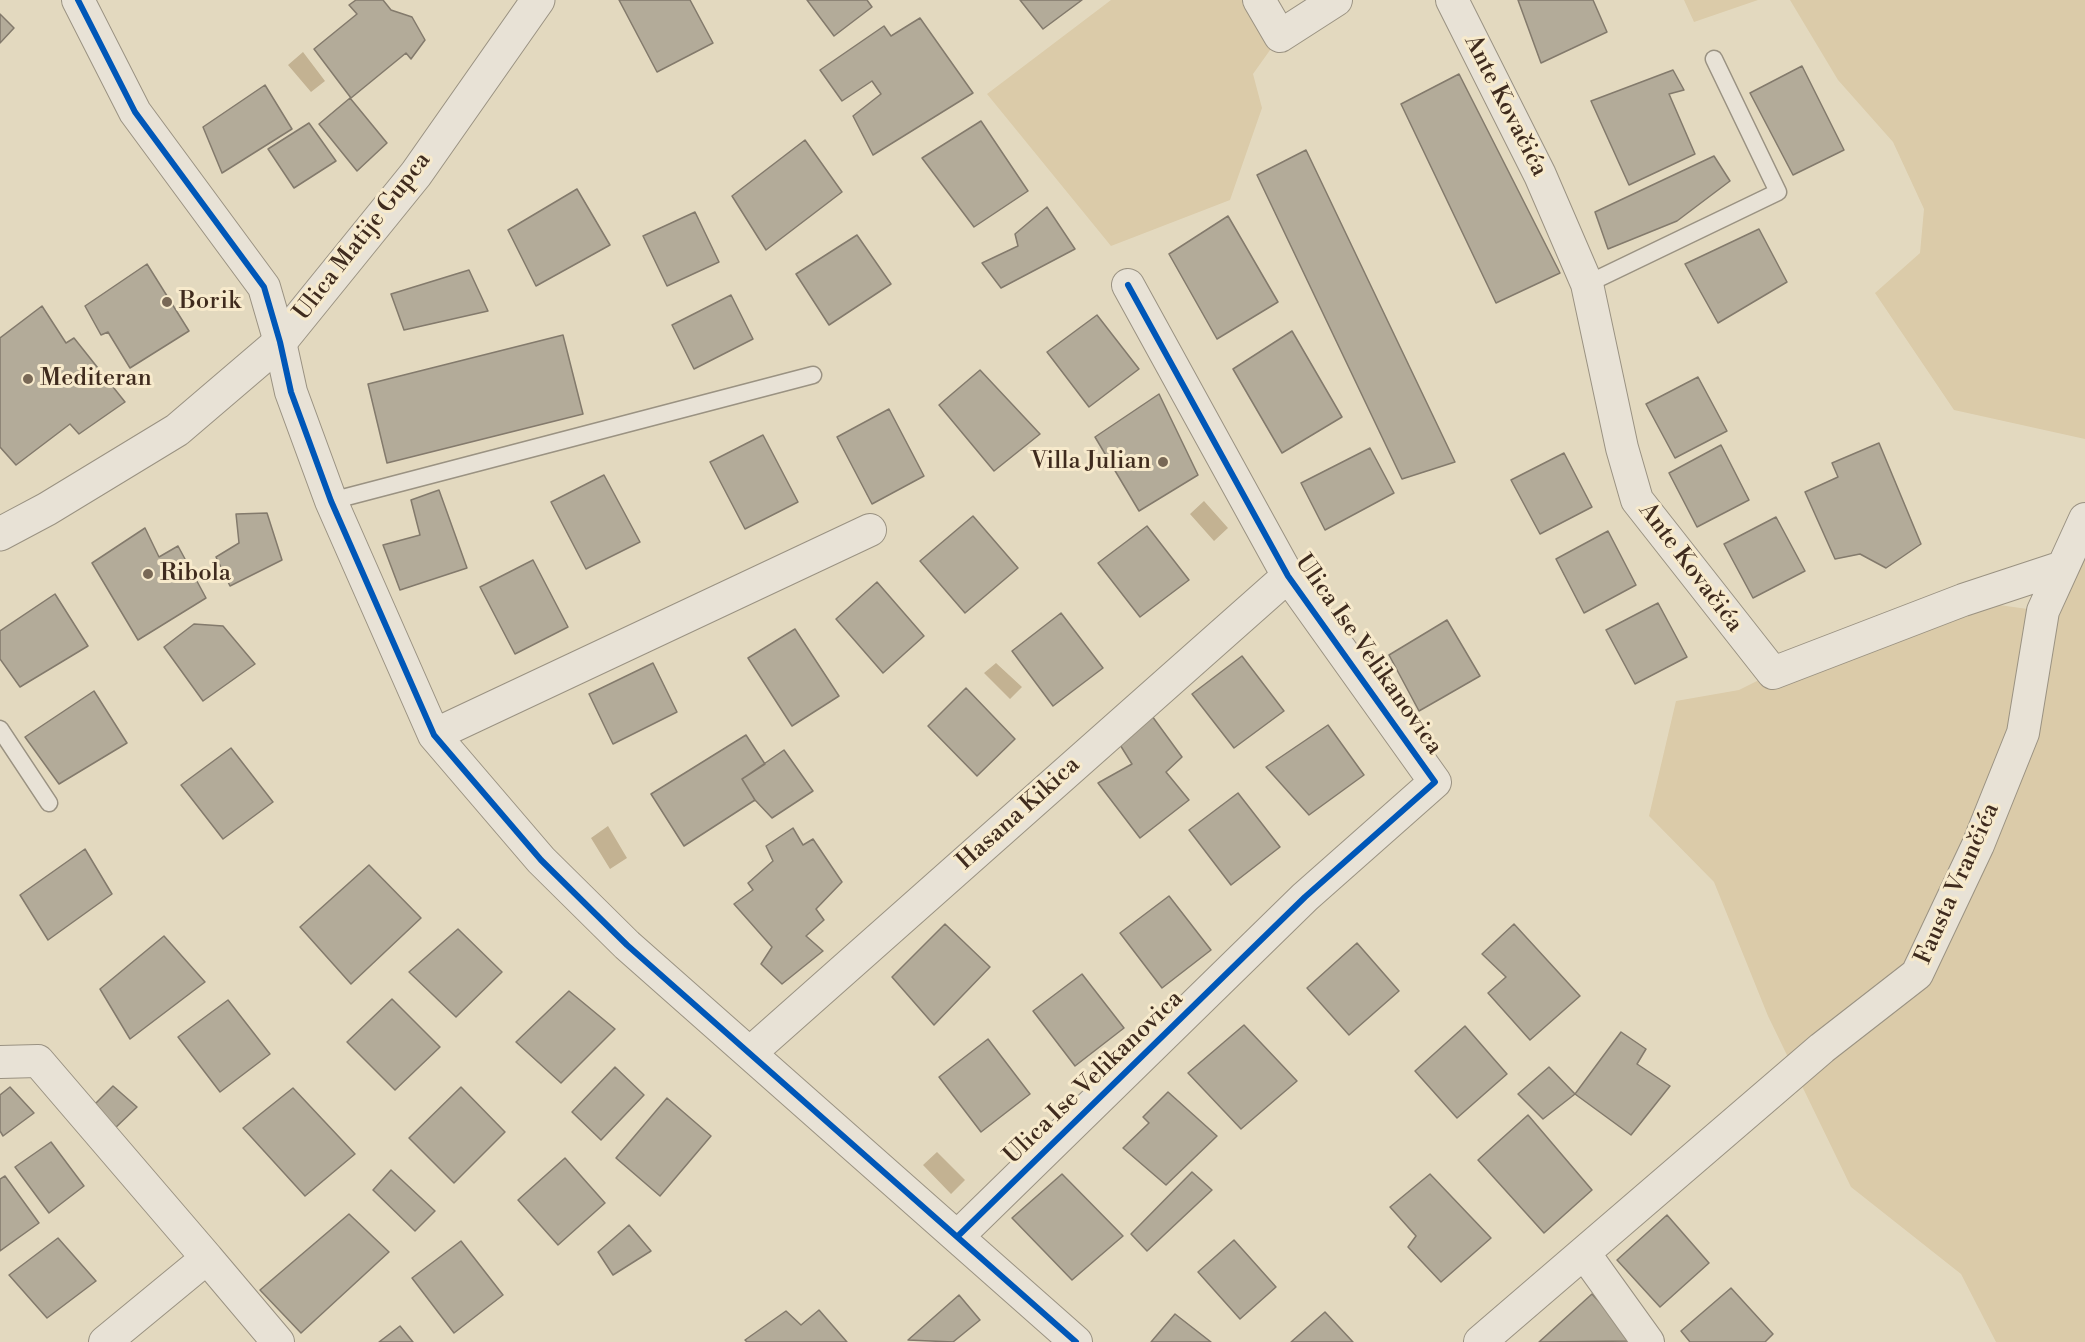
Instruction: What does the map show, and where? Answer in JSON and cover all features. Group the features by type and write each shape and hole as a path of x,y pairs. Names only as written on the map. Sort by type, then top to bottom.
{"street":[{"path":"78,0 135,112 264,287 291,392 331,501 434,735 541,860 627,945 1076,1342"},
{"name":"Ulica Matije Gupca","path":"0,534 47,509 177,430 280,342 416,174 538,0"},
{"path":"1259,0 1280,36 1336,0"},
{"name":"Ante Kovačića","path":"1452,0 1540,175 1587,284 1622,448 1637,500 1773,673 1963,600 2063,567"},
{"name":"Ulica Ise Velikanovica","path":"958,1236 1305,897 1435,782 1288,576 1128,285"},
{"name":"Fausta Vrančića","path":"1480,1342 1822,1048 1917,974 1978,845 2023,734 2043,611 2085,519"},
{"path":"434,735 870,530"},
{"name":"Hasana Kikica","path":"750,1053 1288,576"},
{"path":"0,1062 38,1061 278,1342"},
{"path":"1584,1253 1648,1342"},
{"path":"105,1342 207,1258"}],"lane":[{"path":"1587,284 1778,192 1714,59"},
{"path":"331,501 813,375"},
{"path":"0,729 49,803"}],"shaded area":[{"path":"1111,0 1259,0 1280,36 1253,74 1262,108 1230,200 1111,246 987,94"},
{"path":"1684,0 1758,0 1694,22"},
{"path":"1790,0 2085,0 2085,439 1954,410 1875,293 1920,253 1924,209 1893,142 1838,80"},
{"path":"303,52 325,81 311,92 288,65"},
{"path":"1204,501 1228,528 1214,541 1190,514"},
{"path":"2085,519 2085,1342 1996,1342 1961,1274 1851,1187 1768,1016 1714,882 1649,816 1676,701 1739,690 1773,673 1963,600 2042,611"},
{"path":"996,663 1022,687 1010,699 984,673"},
{"path":"608,826 627,858 610,869 591,838"},
{"path":"937,1152 965,1180 951,1194 923,1165"}],"building":[{"path":"356,0 383,0 391,10 412,17 425,40 411,59 406,53 351,98 314,49 357,14 349,5"},
{"path":"619,0 690,0 713,43 657,72"},
{"path":"807,0 867,0 872,7 834,36"},
{"path":"1020,0 1082,0 1043,29"},
{"path":"1518,0 1593,0 1607,32 1541,63"},
{"path":"0,14 14,28 0,43"},
{"path":"920,18 973,93 873,155 853,116 881,94 872,81 842,101 820,70 884,26 891,36"},
{"path":"1802,66 1844,150 1793,175 1750,93"},
{"path":"1673,70 1684,90 1669,94 1695,154 1629,185 1591,101"},
{"path":"1459,74 1560,273 1496,303 1401,104"},
{"path":"265,85 292,129 222,173 203,127"},
{"path":"350,98 387,143 357,171 319,124"},
{"path":"981,121 1028,191 974,227 922,158"},
{"path":"309,123 336,161 294,188 268,149"},
{"path":"805,140 842,192 766,250 732,196"},
{"path":"1306,150 1455,462 1402,479 1257,175"},
{"path":"1714,156 1730,181 1677,221 1608,249 1595,212"},
{"path":"577,189 610,245 536,286 508,230"},
{"path":"1047,207 1075,249 1001,288 982,263 1018,246 1015,234"},
{"path":"695,212 719,262 667,286 643,236"},
{"path":"1228,216 1278,302 1217,339 1169,254"},
{"path":"1759,229 1787,282 1718,323 1685,264"},
{"path":"857,235 891,284 829,325 796,274"},
{"path":"147,264 189,331 130,368 108,332 101,335 85,306"},
{"path":"469,270 488,311 404,330 391,294"},
{"path":"731,295 753,339 694,369 672,325"},
{"path":"42,306 66,343 74,338 125,402 79,434 70,424 16,465 0,447 0,338"},
{"path":"1097,315 1139,369 1089,407 1047,352"},
{"path":"1292,331 1342,417 1282,453 1233,369"},
{"path":"563,335 583,414 387,463 368,384"},
{"path":"980,370 1040,434 994,471 939,405"},
{"path":"1698,377 1727,431 1675,458 1646,404"},
{"name":"Villa Julian","path":"1159,394 1198,475 1139,511 1095,437"},
{"path":"889,409 924,476 872,504 837,437"},
{"path":"763,435 798,502 745,529 710,462"},
{"path":"1879,443 1921,544 1886,568 1860,554 1835,559 1805,492 1838,477 1832,463"},
{"path":"1721,445 1749,500 1697,527 1669,473"},
{"path":"1370,448 1394,493 1325,530 1301,483"},
{"path":"1564,453 1592,507 1540,534 1511,480"},
{"path":"604,475 640,542 586,569 551,502"},
{"path":"439,490 467,568 400,590 383,545 420,535 411,500"},
{"path":"267,513 282,560 230,586 216,557 239,543 236,514"},
{"path":"973,516 1018,568 965,613 920,561"},
{"path":"1776,517 1805,571 1753,598 1724,544"},
{"path":"1147,526 1189,580 1140,617 1098,563"},
{"path":"145,528 159,557 178,546 206,598 138,640 92,563"},
{"path":"1608,531 1636,585 1584,613 1556,559"},
{"path":"533,560 568,627 515,654 480,587"},
{"path":"877,582 924,636 883,673 836,619"},
{"path":"55,594 88,646 20,687 0,659 0,631"},
{"path":"1658,603 1687,657 1635,684 1606,630"},
{"path":"1061,613 1103,668 1053,706 1012,651"},
{"path":"1447,620 1480,676 1419,711 1389,655"},
{"path":"194,624 223,626 255,664 203,701 164,647"},
{"path":"795,629 839,696 792,726 748,658"},
{"path":"1242,656 1284,711 1234,748 1192,694"},
{"path":"653,663 677,712 613,744 589,694"},
{"path":"966,688 1015,739 977,776 928,726"},
{"path":"94,691 127,743 59,784 25,737"},
{"path":"1152,716 1182,757 1166,772 1189,800 1140,838 1098,783 1132,764 1117,740"},
{"path":"1328,725 1364,775 1309,815 1266,767"},
{"path":"746,735 765,764 742,779 755,800 684,846 651,794"},
{"path":"231,748 273,802 223,839 181,785"},
{"path":"784,750 813,791 772,818 755,800 742,779"},
{"path":"1238,793 1280,847 1231,885 1189,830"},
{"path":"793,828 803,845 813,839 842,882 816,909 824,920 806,936 823,951 782,984 761,964 772,947 734,904 753,890 748,883 773,861 766,846"},
{"path":"85,849 112,894 48,940 20,895"},
{"path":"369,865 421,918 351,984 300,927"},
{"path":"1169,896 1211,950 1162,988 1120,933"},
{"path":"945,924 990,967 934,1025 892,977"},
{"path":"1514,924 1580,996 1530,1040 1488,993 1506,977 1482,954"},
{"path":"458,929 502,972 456,1017 409,972"},
{"path":"164,936 205,982 130,1039 100,989"},
{"path":"1357,943 1399,991 1349,1035 1307,988"},
{"path":"1082,974 1124,1028 1075,1066 1033,1011"},
{"path":"569,991 615,1029 561,1083 516,1042"},
{"path":"392,999 440,1047 395,1090 347,1042"},
{"path":"228,1000 270,1054 220,1092 178,1037"},
{"path":"1244,1025 1297,1081 1241,1129 1188,1073"},
{"path":"1465,1026 1507,1074 1457,1118 1415,1071"},
{"path":"1621,1032 1646,1049 1637,1064 1670,1086 1631,1135 1575,1094"},
{"path":"988,1039 1030,1094 981,1132 939,1077"},
{"path":"615,1067 644,1095 601,1140 572,1112"},
{"path":"1549,1067 1575,1094 1543,1119 1518,1094"},
{"path":"113,1086 137,1107 112,1131 90,1109"},
{"path":"10,1087 34,1113 3,1136 0,1131 0,1095"},
{"path":"461,1087 505,1132 454,1183 409,1138"},
{"path":"293,1088 355,1154 305,1196 243,1128"},
{"path":"1168,1092 1217,1136 1166,1185 1123,1148 1149,1123 1143,1117"},
{"path":"667,1098 711,1136 660,1196 616,1158"},
{"path":"1528,1115 1592,1190 1544,1233 1478,1160"},
{"path":"51,1142 84,1186 49,1213 15,1167"},
{"path":"565,1158 605,1203 558,1245 518,1200"},
{"path":"391,1170 435,1211 415,1231 373,1190"},
{"path":"1192,1172 1212,1190 1147,1251 1131,1234"},
{"path":"1062,1174 1123,1236 1072,1280 1012,1218"},
{"path":"1430,1174 1491,1238 1441,1282 1408,1247 1416,1236 1390,1207"},
{"path":"5,1176 39,1223 0,1251 0,1179"},
{"path":"349,1214 389,1252 301,1333 260,1290"},
{"path":"1667,1215 1709,1263 1660,1307 1617,1260"},
{"path":"629,1225 651,1251 613,1275 598,1252"},
{"path":"58,1238 96,1281 47,1318 9,1275"},
{"path":"1234,1240 1276,1287 1240,1319 1198,1272"},
{"path":"461,1241 503,1295 454,1333 412,1278"},
{"path":"1731,1288 1773,1334 1765,1342 1690,1342 1681,1331"},
{"path":"1592,1294 1635,1341 1539,1342"},
{"path":"959,1295 980,1320 953,1342 908,1340"},
{"path":"819,1310 847,1342 747,1342 745,1340 786,1311 801,1325"},
{"path":"1325,1312 1353,1342 1291,1342"},
{"path":"1175,1314 1211,1342 1151,1342"},
{"path":"400,1326 413,1342 379,1342"}],"cycle path":[{"path":"78,0 135,112 264,287 291,392 331,501 434,735 541,860 627,945 1076,1342"},
{"path":"958,1236 1305,897 1435,782 1288,576 1128,285"}],"place":[{"name":"Borik","path":"167,302"},
{"name":"Mediteran","path":"28,379"},
{"name":"Villa Julian","path":"1163,462"},
{"name":"Ribola","path":"148,574"}]}
